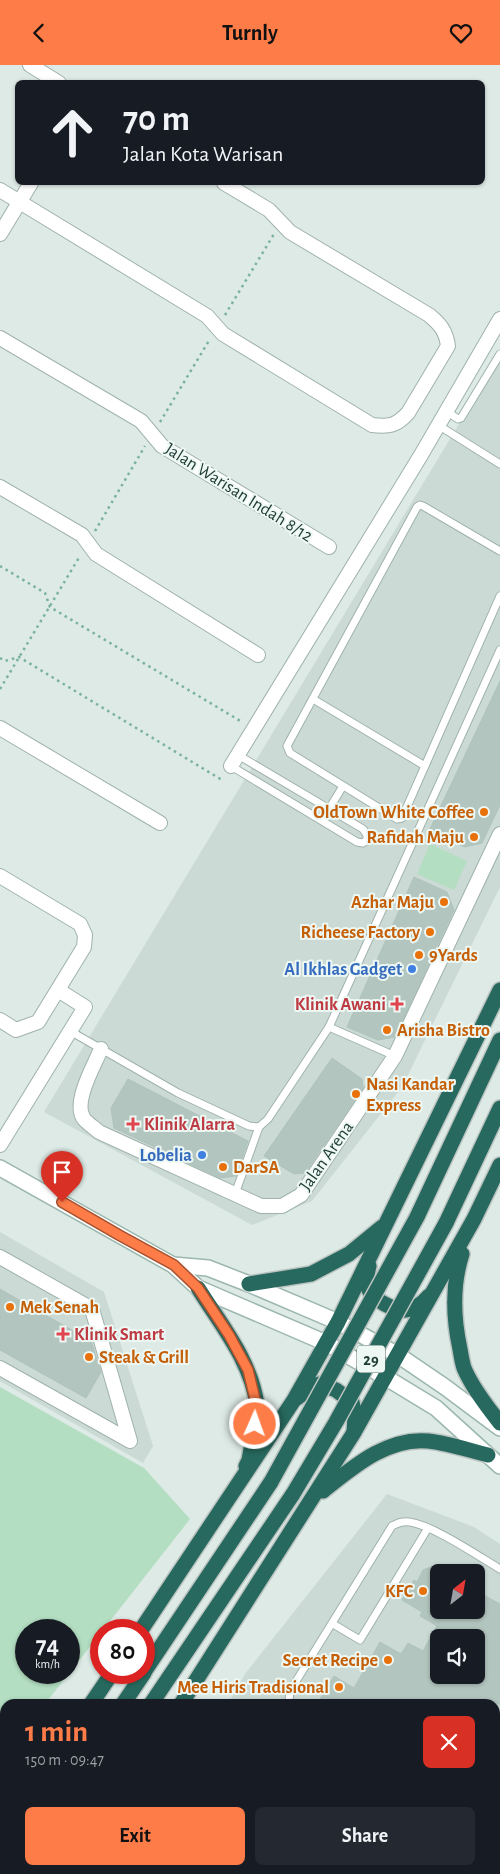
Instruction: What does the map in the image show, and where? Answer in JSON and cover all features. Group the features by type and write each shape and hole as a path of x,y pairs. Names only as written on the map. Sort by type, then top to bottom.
{"highway":[{"path":"148,1619 294,1400 338,1322 500,989"},
{"name":"29","path":"155,1655 270,1481 417,1217 500,1040"},
{"name":"29","path":"154,1699 293,1494 341,1414 446,1223 500,1108"},
{"path":"184,1699 354,1434 474,1219 500,1165"},
{"path":"474,1219 458,1267 454,1299 457,1334 464,1368 485,1403 500,1423"},
{"path":"249,1283 311,1274 350,1254 384,1226"},
{"path":"370,1257 366,1280 369,1292 384,1304 404,1311 420,1305 435,1289"},
{"path":"198,1288 229,1335 248,1370 257,1407 249,1459 237,1488"},
{"path":"294,1400 310,1387 319,1384 336,1390 352,1402 354,1434"},
{"path":"312,1498 350,1469 390,1446 413,1441 426,1441 488,1455"},
{"path":"94,1699 105,1684"},
{"name":"29","path":"126,1699 136,1684"}],"street":[{"path":"30,65 54,80"},
{"path":"0,234 30,185"},
{"path":"0,190 207,316 223,334 372,425 389,427 401,420 413,405 448,345 441,325 429,315 290,232 269,210 227,185"},
{"path":"235,760 500,319"},
{"name":"Jalan Warisan Indah 8/12","path":"0,338 141,421 162,446 330,547"},
{"path":"0,487 82,535 96,554 258,655"},
{"path":"0,727 160,823"},
{"name":"Jalan Arena","path":"102,1049 83,1091 80,1107 84,1119 100,1132 261,1206 282,1206 301,1195 395,1055 500,834"},
{"path":"0,876 80,924 85,935 84,947 38,1022 16,1030 0,1021"},
{"path":"0,1145 85,1007 58,990"},
{"path":"0,1168 174,1265 198,1288 326,1343 385,1377 436,1408 500,1466"},
{"path":"0,1257 92,1309 130,1441 0,1368"},
{"path":"174,1265 208,1268 249,1283 338,1322 398,1355 500,1428"}],"lane":[{"path":"446,411 458,419 461,418 500,354"},
{"path":"438,425 500,464"},
{"path":"500,551 423,506 417,507 312,699 287,749 290,753 397,819 402,818 500,596"},
{"path":"235,1194 259,1127 268,1119 330,1027 500,650"},
{"path":"312,699 425,767"},
{"path":"235,760 363,829 367,835 365,842 357,842 235,760"},
{"path":"329,809 343,786"},
{"path":"330,1027 395,1055"},
{"path":"70,1031 178,1093 250,1126 259,1127"},
{"path":"289,1699 290,1691 392,1526 404,1521 416,1523 500,1569"},
{"path":"332,1624 360,1640 428,1528"}],"path":[{"path":"0,689 281,223"},
{"path":"0,566 46,593 50,607 253,729"},
{"path":"0,658 4,661 19,657 222,780"}],"shaded area":[{"path":"500,356 500,887 402,1087 312,1201 252,1225 44,1112"},
{"path":"0,1232 104,1292 153,1446 143,1463 0,1381"},
{"path":"387,1494 474,1527 500,1544 500,1699 231,1699 245,1674"}],"green space":[{"path":"430,844 467,861 454,890 417,874"},
{"path":"0,1387 144,1468 190,1519 112,1619 90,1619 90,1647 80,1659 80,1619 15,1619 15,1684 61,1684 49,1699 0,1699"}],"building":[{"path":"500,681 500,805 482,843 465,847 429,831"},
{"path":"414,877 447,892 454,910 395,1037 378,1040 347,1027"},
{"path":"332,1058 362,1079 363,1088 305,1173 294,1174 264,1156"},
{"path":"128,1079 248,1141 236,1176 220,1178 114,1128 111,1108"},
{"path":"0,1289 91,1341 101,1372 86,1398 0,1350"},
{"path":"430,1567 430,1619 485,1619 485,1596 500,1604 500,1699 320,1699 334,1676 354,1688 380,1642 401,1654 408,1643 423,1651 430,1638 430,1684 485,1684 485,1629 435,1629 437,1626 420,1616 422,1612 402,1600 414,1580 417,1582 423,1570"}],"place":[{"name":"OldTown White Coffee","path":"484,812"},
{"name":"Rafidah Maju","path":"474,837"},
{"name":"Azhar Maju","path":"444,902"},
{"name":"Richeese Factory","path":"430,932"},
{"name":"9Yards","path":"419,955"},
{"name":"Al Ikhlas Gadget","path":"412,969"},
{"name":"Klinik Awani","path":"397,1004"},
{"name":"Arisha Bistro","path":"387,1030"},
{"name":"Nasi Kandar Express","path":"356,1094"},
{"name":"Klinik Alarra","path":"133,1124"},
{"name":"Lobelia","path":"202,1155"},
{"name":"DarSA","path":"223,1167"},
{"name":"Mek Senah","path":"10,1307"},
{"name":"Klinik Smart","path":"63,1334"},
{"name":"Steak & Grill","path":"89,1357"},
{"name":"KFC","path":"423,1591"},
{"name":"Secret Recipe","path":"388,1660"},
{"name":"Mee Hiris Tradisional","path":"339,1687"}],"route":[{"path":"62,1202 174,1265 198,1288 229,1335 248,1370 257,1407 255,1424"}]}
